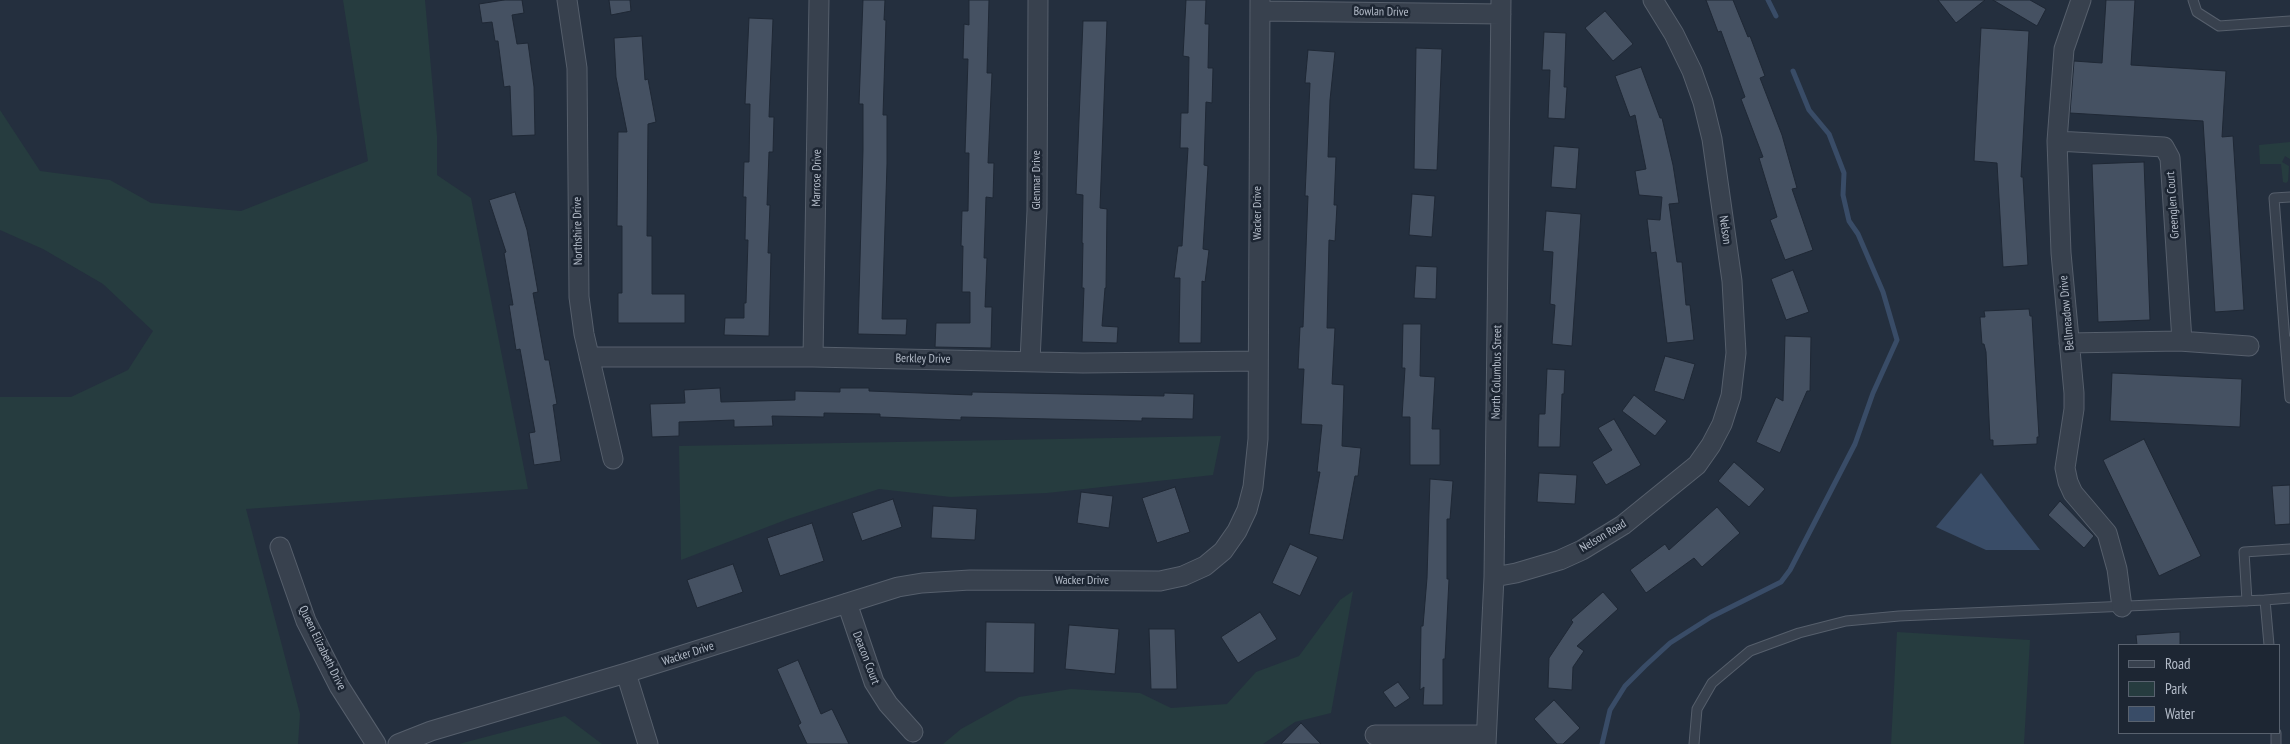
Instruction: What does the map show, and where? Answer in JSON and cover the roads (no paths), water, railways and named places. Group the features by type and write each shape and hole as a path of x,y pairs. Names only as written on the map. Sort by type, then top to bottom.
{"street":[{"name":"Northshire Drive","path":"567,0 577,68 580,297 589,357 613,459"},
{"name":"Marrose Drive","path":"813,357 820,0"},
{"name":"Glenmar Drive","path":"1030,361 1037,211 1038,0"},
{"name":"Nelson","path":"1653,0 1678,41 1692,71 1703,102 1718,175 1732,281 1736,353 1731,396 1722,424 1711,445 1697,465"},
{"name":"Bellmeadow Drive","path":"2074,2 2064,49 2057,141 2062,253 2074,409 2066,451 2065,468 2073,493 2107,533 2117,569 2122,607"},
{"name":"Bowlan Drive","path":"1260,5 1501,7"},
{"name":"Wacker Drive","path":"398,744 431,731 626,673 898,587 922,583 970,580 1160,580 1184,576 1205,566 1223,551 1237,531 1247,510 1253,487 1258,439 1260,5"},
{"name":"North Columbus Street","path":"1486,739 1494,576 1501,7"},
{"name":"Greenglen Court","path":"2057,141 2164,147 2170,158 2182,341"},
{"path":"2069,342 2182,341 2249,346"},
{"name":"Berkley Drive","path":"589,357 813,357 1083,363 1258,361"},
{"name":"Nelson Road","path":"1494,576 1538,568 1582,550 1623,525 1697,465"},
{"name":"Queen Elizabeth Drive","path":"280,547 306,621 339,686 376,744"},
{"name":"Deacon Court","path":"847,603 874,682 888,704 913,732"},
{"path":"626,673 648,744"},
{"path":"1375,735 1486,739"}],"lane":[{"path":"2193,0 2197,12 2219,26 2290,21"},
{"path":"2290,197 2274,198 2288,341 2290,398"},
{"path":"2247,601 2244,552 2290,549"},
{"path":"1694,744 1697,709 1712,683 1750,651 1799,633 1846,621 1899,616 2290,598"},
{"path":"2265,600 2269,644"}],"water":[{"path":"1981,473 2040,550 1986,550 1936,527"}],"waterway":[{"path":"1768,0 1776,16"},
{"path":"1602,744 1610,710 1625,686 1645,666 1670,643 1711,617 1781,582 1790,570 1855,444 1873,393 1897,340 1883,292 1858,234 1849,221 1843,195 1844,173 1829,134 1809,110 1793,71"}]}
